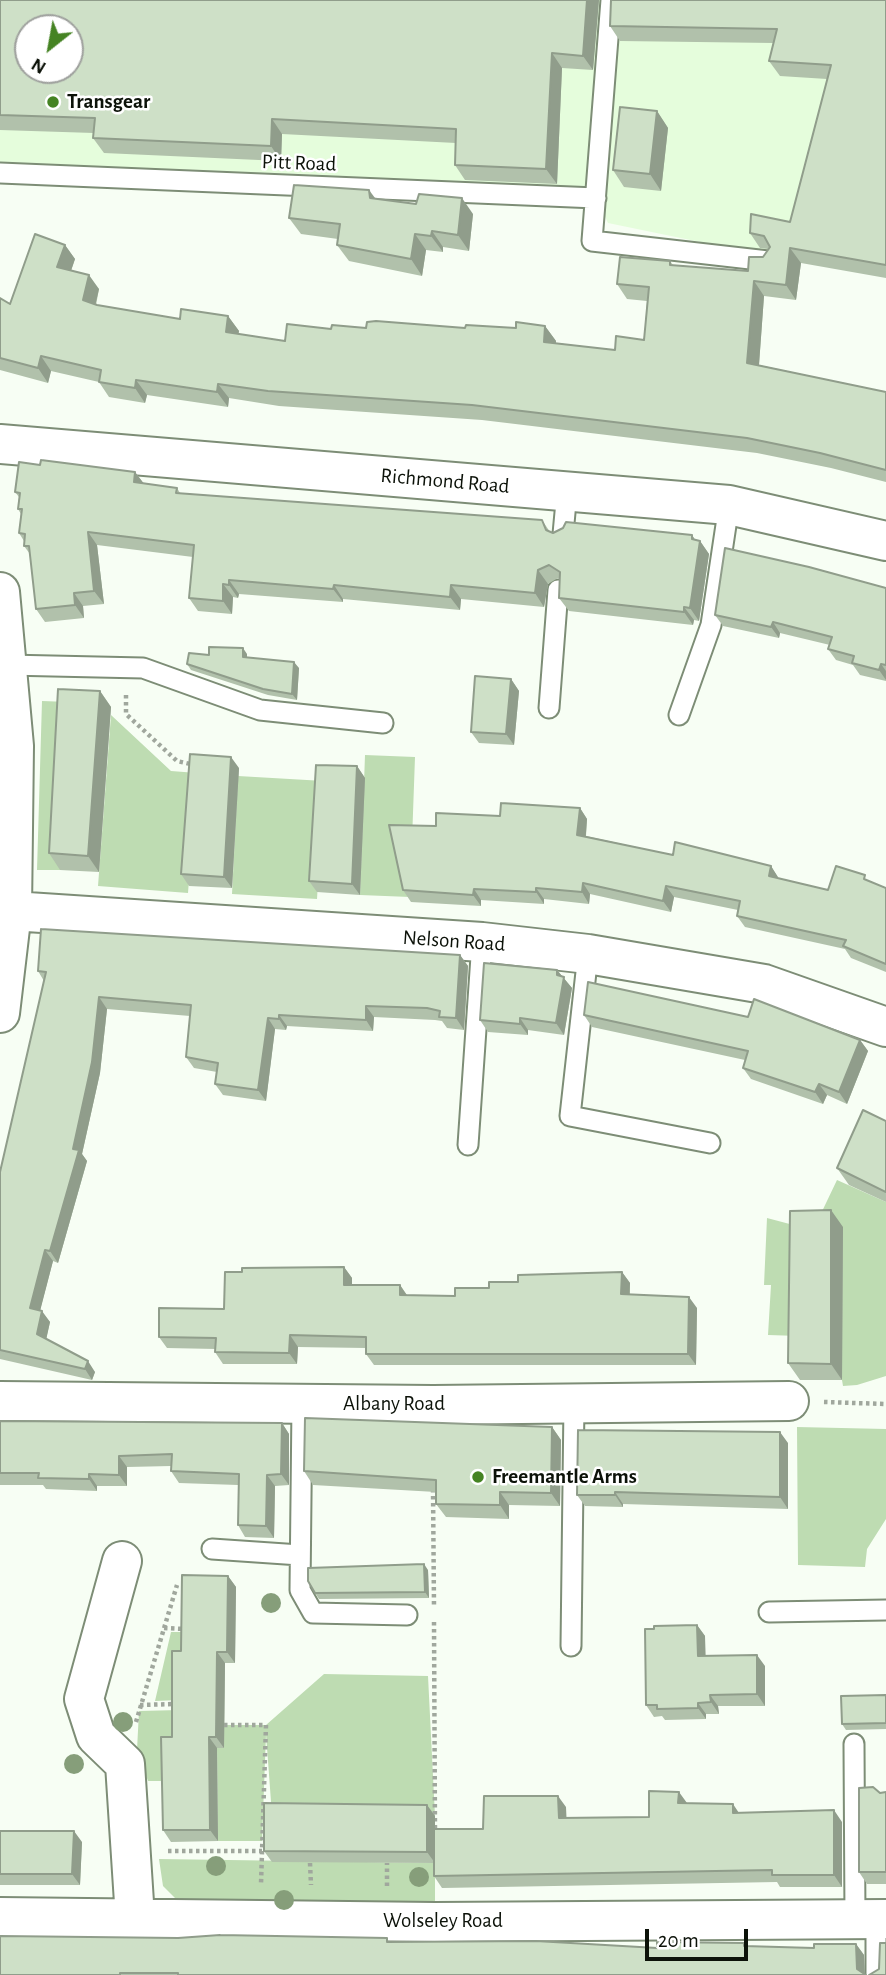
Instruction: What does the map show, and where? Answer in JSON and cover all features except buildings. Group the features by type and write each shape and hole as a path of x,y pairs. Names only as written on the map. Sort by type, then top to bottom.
{"street":[{"name":"Richmond Road","path":"0,444 729,505 886,541"},
{"path":"0,592 15,746 12,911 0,1013"},
{"name":"Nelson Road","path":"12,911 482,942 588,954 764,984 886,1027"},
{"name":"Albany Road","path":"0,1401 302,1404 789,1401"},
{"path":"122,1561 84,1699 96,1736 125,1764 135,1918"},
{"name":"Wolseley Road","path":"0,1917 435,1922 872,1919"}],"lane":[{"path":"611,0 592,241 768,261"},
{"name":"Pitt Road","path":"0,173 596,198"},
{"path":"563,534 567,491"},
{"path":"679,715 711,625 729,505"},
{"path":"549,708 558,590"},
{"path":"7,665 143,668 261,710 383,723"},
{"path":"468,1145 482,942"},
{"path":"588,954 570,1116 710,1143"},
{"path":"571,1646 574,1403"},
{"path":"302,1404 300,1590 313,1613 407,1615"},
{"path":"212,1549 300,1555"},
{"path":"769,1612 886,1610"},
{"path":"854,1744 876,1975"}],"path":[{"path":"127,668 126,715 177,761 196,765"},
{"path":"789,1401 886,1404"},
{"path":"433,1487 435,1840"},
{"path":"125,1764 177,1585"},
{"path":"164,1628 190,1629"},
{"path":"140,1705 180,1704"},
{"path":"224,1725 266,1725 262,1841"},
{"path":"132,1846 165,1851 261,1850"}],"shaded area":[{"path":"0,0 886,0 802,263 608,223 596,198 0,173"},
{"path":"42,701 69,702 60,870 37,870"},
{"path":"111,715 171,771 197,773 188,893 98,886"},
{"path":"365,755 415,757 410,897 360,895"},
{"path":"238,776 324,781 317,899 232,894"},
{"path":"837,1180 886,1202 886,1376 857,1385 843,1386 816,1224"},
{"path":"767,1218 801,1227 799,1336 768,1335 771,1285 764,1285"},
{"path":"797,1427 886,1429 886,1519 867,1549 865,1567 798,1565"},
{"path":"171,1632 190,1632 180,1700 155,1701"},
{"path":"324,1674 428,1676 435,1816 272,1815 266,1734 262,1841 218,1841 217,1748 224,1748 224,1725 266,1725"},
{"path":"180,1710 170,1781 148,1781 137,1750 139,1711"},
{"path":"159,1859 435,1863 435,1905 181,1904 163,1886"}],"place":[{"name":"Transgear","path":"53,102"},
{"name":"Freemantle Arms","path":"478,1477"}]}
